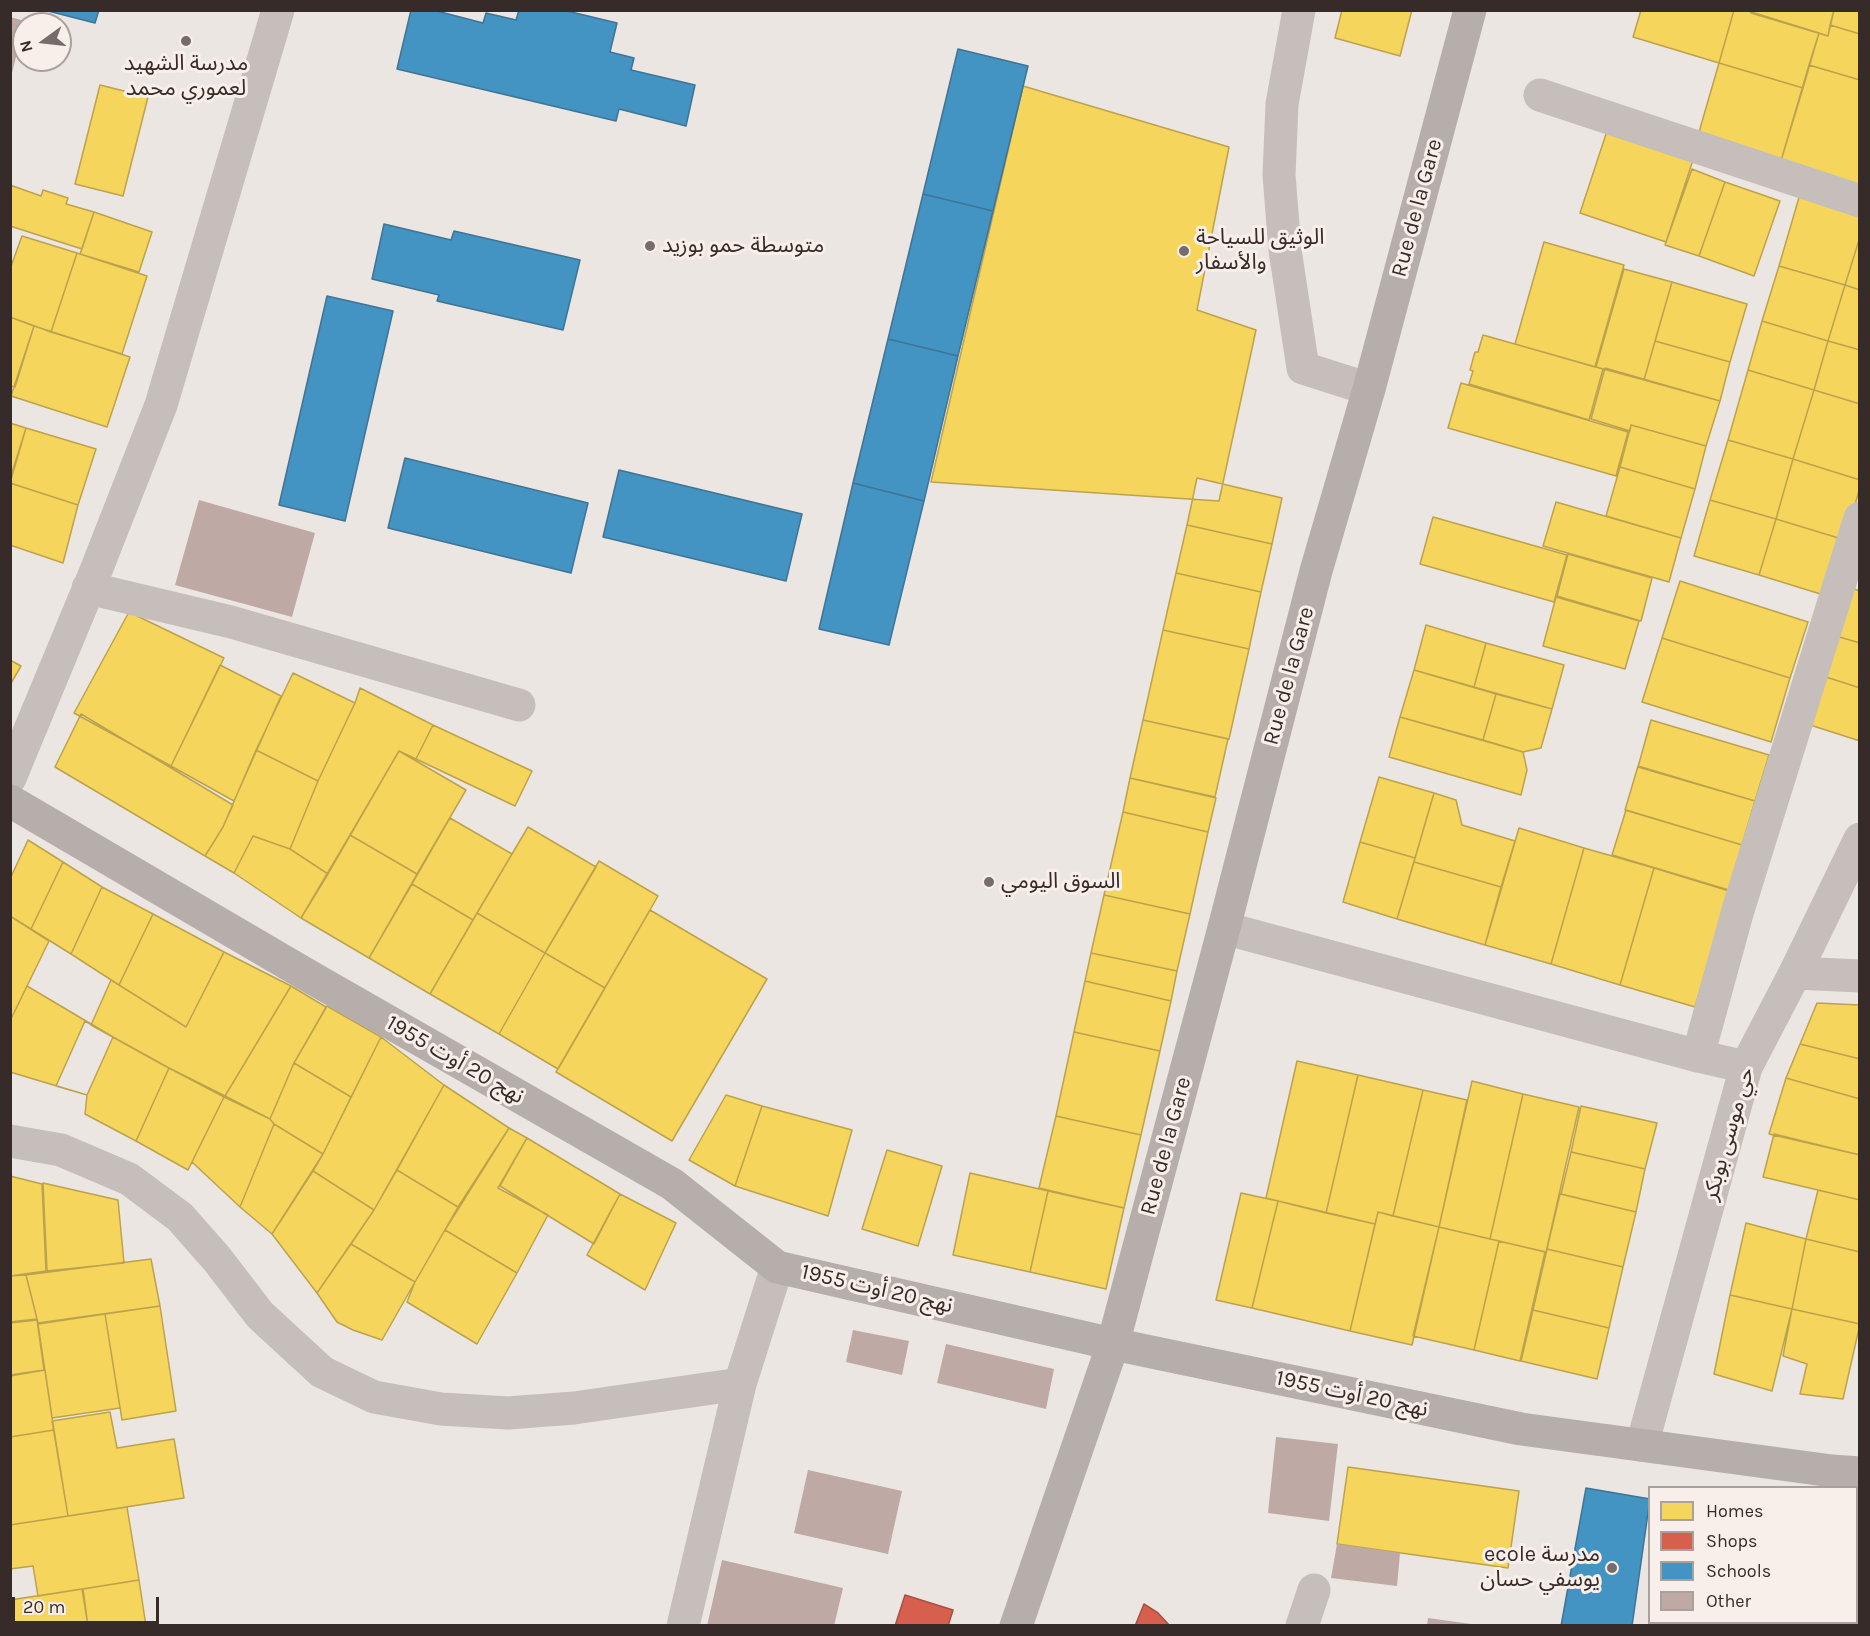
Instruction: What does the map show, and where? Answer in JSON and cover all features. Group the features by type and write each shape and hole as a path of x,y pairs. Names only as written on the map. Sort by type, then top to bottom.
{"street":[{"path":"10,778 95,573 161,405 278,10"},
{"path":"1299,10 1282,104 1279,175 1285,250 1303,368 1369,388"},
{"name":"Rue de la Gare","path":"1016,1626 1113,1344 1224,928 1313,581 1369,388 1470,10"},
{"path":"1540,95 1860,201"},
{"path":"1698,1056 1738,910 1860,518"},
{"path":"88,588 231,622 519,705"},
{"name":"نهج 20 أوت 1955","path":"10,801 307,975 672,1184 777,1267 1113,1344 1521,1429 1860,1473"},
{"name":"حي موسى بوبكر","path":"1642,1445 1746,1068 1860,839"},
{"path":"1224,928 1746,1068"},
{"path":"1795,973 1860,976"},
{"path":"10,1141 61,1150 129,1179 180,1217 217,1259 260,1315 322,1372 374,1397 441,1409 508,1413 574,1408 740,1384"},
{"path":"684,1626 740,1384 777,1267"},
{"path":"1302,1626 1314,1590"}],"building: Homes":[{"path":"1342,10 1412,10 1400,56 1335,38"},
{"path":"1641,10 1734,10 1719,63 1633,37"},
{"path":"1734,10 1745,10 1819,33 1803,88 1719,63"},
{"path":"1752,10 1834,10 1828,36 1751,13"},
{"path":"1834,10 1860,10 1860,34 1830,25"},
{"path":"1830,25 1860,34 1860,80 1809,65 1819,33 1828,36"},
{"path":"1719,63 1803,88 1780,164 1697,139"},
{"path":"1809,65 1860,80 1860,188 1780,164"},
{"path":"100,85 148,97 123,196 75,184"},
{"path":"1023,86 1229,147 1197,310 1256,330 1219,501 931,482"},
{"path":"1608,128 1694,157 1666,242 1580,213"},
{"path":"1692,169 1725,182 1699,256 1665,245"},
{"path":"1725,182 1780,201 1754,276 1699,256"},
{"path":"10,185 41,196 43,190 68,198 66,204 94,212 82,249 10,226"},
{"path":"1800,194 1860,212 1860,237 1845,285 1779,266"},
{"path":"94,212 152,232 139,272 80,254"},
{"path":"22,236 77,253 51,332 10,317 10,269"},
{"path":"1860,237 1860,290 1845,285"},
{"path":"1544,242 1624,265 1595,367 1515,344"},
{"path":"77,253 147,276 122,354 51,332"},
{"path":"1779,266 1845,285 1828,341 1762,321"},
{"path":"1624,269 1672,282 1644,380 1596,367"},
{"path":"1672,282 1747,304 1730,362 1655,341"},
{"path":"1845,285 1860,290 1860,350 1828,341"},
{"path":"10,317 34,326 15,387 10,386"},
{"path":"1762,321 1828,341 1814,390 1748,370"},
{"path":"34,326 130,357 107,427 11,396"},
{"path":"1483,335 1603,369 1589,420 1469,384 1475,352 1478,352"},
{"path":"1655,341 1730,362 1720,401 1644,380"},
{"path":"1828,341 1860,350 1860,404 1814,390"},
{"path":"1605,368 1720,401 1706,446 1631,425 1630,431 1591,419"},
{"path":"1748,370 1814,390 1793,459 1728,440"},
{"path":"1461,383 1628,432 1616,476 1448,428"},
{"path":"1814,390 1860,404 1860,480 1793,459"},
{"path":"10,423 26,428 10,479"},
{"path":"1631,425 1706,446 1695,489 1620,467"},
{"path":"26,428 96,449 78,505 10,483"},
{"path":"1728,440 1793,459 1776,519 1710,500"},
{"path":"1793,459 1860,480 1845,540 1776,519"},
{"path":"1620,467 1695,489 1681,538 1606,516"},
{"path":"1197,478 1282,498 1272,544 1187,525"},
{"path":"10,483 78,505 63,563 10,545"},
{"path":"1710,500 1776,519 1759,575 1694,556"},
{"path":"1556,502 1681,538 1669,582 1543,546"},
{"path":"1433,517 1567,555 1554,602 1420,564"},
{"path":"1776,519 1845,540 1827,596 1759,575"},
{"path":"1187,525 1272,544 1261,592 1176,573"},
{"path":"1568,554 1652,578 1641,621 1557,596"},
{"path":"1176,573 1261,592 1249,649 1163,630"},
{"path":"1680,581 1808,622 1790,678 1662,638"},
{"path":"1851,588 1860,591 1860,643 1836,636"},
{"path":"1556,597 1639,621 1625,669 1543,646"},
{"path":"129,612 224,658 171,766 74,713"},
{"path":"1426,625 1486,643 1474,687 1414,670"},
{"path":"1163,630 1249,649 1229,739 1143,720"},
{"path":"1836,636 1860,643 1860,688 1823,676"},
{"path":"1662,638 1790,678 1771,742 1642,702"},
{"path":"1486,643 1564,665 1552,709 1474,687"},
{"path":"10,660 21,666 10,685"},
{"path":"220,665 281,696 234,801 171,766"},
{"path":"1414,670 1496,694 1483,740 1400,717"},
{"path":"293,673 355,703 318,781 256,750"},
{"path":"1823,676 1860,688 1860,741 1807,724"},
{"path":"360,688 433,725 416,759 399,751 328,874 290,849"},
{"path":"1496,694 1552,709 1541,748 1523,752 1483,740"},
{"path":"81,714 233,805 223,827 205,856 55,767"},
{"path":"1400,717 1523,752 1527,770 1521,795 1389,757"},
{"path":"1143,720 1228,739 1215,797 1130,778"},
{"path":"1651,720 1769,755 1755,801 1638,767"},
{"path":"433,725 532,771 515,806 416,759"},
{"path":"256,750 318,781 290,849 253,836 234,873 205,856 223,827"},
{"path":"399,751 466,790 417,874 350,835"},
{"path":"1638,766 1755,801 1742,845 1625,810"},
{"path":"1379,777 1434,793 1415,858 1360,842"},
{"path":"1130,778 1216,798 1208,832 1123,812"},
{"path":"1434,793 1456,800 1462,825 1515,841 1501,887 1414,862"},
{"path":"1626,810 1742,845 1729,890 1612,855"},
{"path":"1123,812 1208,832 1190,914 1104,895"},
{"path":"450,818 512,854 473,920 412,884"},
{"path":"528,827 596,867 545,953 477,913"},
{"path":"1519,828 1584,848 1551,964 1485,945"},
{"path":"350,835 417,874 369,958 301,918"},
{"path":"253,836 290,849 328,874 301,918 234,873"},
{"path":"28,840 63,862 31,929 10,916 10,879"},
{"path":"1360,842 1415,858 1397,919 1343,902"},
{"path":"1584,848 1654,868 1620,985 1551,964"},
{"path":"599,861 658,896 605,988 545,953"},
{"path":"63,862 102,887 71,954 31,929"},
{"path":"1414,862 1501,887 1485,945 1397,919"},
{"path":"1654,868 1729,891 1695,1007 1620,985"},
{"path":"412,884 473,920 430,994 369,958"},
{"path":"102,887 153,914 119,985 71,954"},
{"path":"1104,895 1190,914 1177,971 1091,953"},
{"path":"650,910 767,979 672,1141 556,1072"},
{"path":"477,913 545,953 499,1034 430,994"},
{"path":"153,914 224,952 186,1027 119,985"},
{"path":"10,916 49,941 10,1021"},
{"path":"224,952 291,986 225,1096 91,1025 111,980 186,1027"},
{"path":"545,953 605,988 558,1069 499,1034"},
{"path":"1091,953 1177,971 1171,1001 1085,981"},
{"path":"1085,981 1171,1001 1160,1051 1074,1032"},
{"path":"27,986 113,1037 87,1095 10,1072 10,1021"},
{"path":"291,986 326,1007 294,1063 270,1119 225,1096"},
{"path":"1817,1003 1860,1005 1860,1059 1800,1044"},
{"path":"327,1006 381,1037 351,1097 294,1063"},
{"path":"85,1021 113,1037 87,1095 56,1086"},
{"path":"1074,1032 1160,1051 1141,1135 1056,1116"},
{"path":"113,1037 169,1068 136,1141 85,1114 87,1095"},
{"path":"381,1037 444,1085 374,1210 313,1171"},
{"path":"1800,1044 1860,1059 1860,1099 1786,1078"},
{"path":"1297,1061 1358,1075 1326,1213 1266,1198"},
{"path":"294,1063 351,1097 323,1154 274,1124 270,1119"},
{"path":"169,1068 224,1097 188,1170 136,1141"},
{"path":"1358,1075 1423,1090 1393,1216 1378,1212 1375,1224 1326,1213"},
{"path":"1786,1078 1860,1099 1860,1155 1769,1134"},
{"path":"1472,1081 1523,1094 1490,1239 1439,1227"},
{"path":"444,1085 509,1128 458,1207 397,1170"},
{"path":"1423,1090 1467,1100 1439,1227 1393,1216"},
{"path":"1523,1094 1579,1107 1546,1252 1490,1239"},
{"path":"726,1095 762,1106 735,1186 689,1160"},
{"path":"224,1097 270,1119 274,1124 240,1207 192,1162"},
{"path":"762,1106 852,1130 828,1216 735,1186"},
{"path":"1581,1106 1657,1123 1645,1169 1571,1152"},
{"path":"1056,1116 1141,1135 1124,1208 1039,1188"},
{"path":"274,1124 323,1154 272,1234 240,1207"},
{"path":"509,1128 527,1138 498,1188 548,1215 517,1273 445,1230"},
{"path":"1774,1134 1860,1155 1860,1200 1763,1177"},
{"path":"527,1138 620,1194 594,1244 500,1186"},
{"path":"887,1150 942,1166 918,1246 862,1229"},
{"path":"1571,1152 1645,1169 1636,1212 1561,1194"},
{"path":"397,1170 458,1207 415,1282 351,1244"},
{"path":"313,1171 374,1210 317,1293 272,1234"},
{"path":"970,1173 1048,1191 1030,1272 953,1255"},
{"path":"10,1176 42,1184 46,1271 10,1276"},
{"path":"43,1183 118,1200 124,1263 47,1271"},
{"path":"1818,1190 1860,1200 1860,1252 1806,1239"},
{"path":"1048,1191 1124,1208 1106,1289 1030,1272"},
{"path":"1241,1193 1278,1201 1252,1308 1216,1300"},
{"path":"620,1194 676,1223 645,1290 587,1255"},
{"path":"1560,1194 1636,1212 1623,1267 1547,1249"},
{"path":"1278,1201 1375,1224 1350,1331 1252,1308"},
{"path":"1378,1212 1439,1227 1412,1345 1350,1331"},
{"path":"1746,1223 1806,1239 1792,1309 1730,1295"},
{"path":"1439,1227 1499,1241 1474,1350 1413,1336"},
{"path":"445,1230 517,1273 477,1344 407,1302 415,1282"},
{"path":"1806,1239 1860,1252 1860,1324 1792,1309"},
{"path":"1499,1241 1545,1252 1520,1361 1474,1350"},
{"path":"351,1244 415,1282 382,1340 337,1322 317,1293"},
{"path":"1547,1249 1623,1267 1609,1328 1533,1310"},
{"path":"151,1259 160,1306 38,1323 26,1275"},
{"path":"26,1275 37,1319 10,1322 10,1276"},
{"path":"1730,1295 1792,1309 1772,1391 1714,1374"},
{"path":"160,1306 176,1411 122,1420 105,1314"},
{"path":"1792,1309 1860,1324 1843,1399 1800,1394 1807,1364 1783,1356"},
{"path":"1533,1310 1609,1328 1597,1379 1521,1361"},
{"path":"105,1314 120,1408 52,1418 38,1324"},
{"path":"37,1320 44,1370 10,1375 10,1323"},
{"path":"45,1370 54,1430 10,1437 10,1376"},
{"path":"110,1412 117,1448 174,1439 184,1498 68,1516 52,1421"},
{"path":"54,1430 68,1516 10,1525 10,1437"},
{"path":"1348,1467 1519,1491 1508,1568 1337,1544"},
{"path":"127,1507 139,1580 38,1596 33,1566 10,1569 10,1525"},
{"path":"139,1580 146,1626 88,1626 83,1589"},
{"path":"82,1589 88,1626 10,1626 10,1600"}],"building: Shops":[{"path":"905,1595 953,1610 948,1626 895,1626"},
{"path":"1144,1604 1158,1613 1170,1626 1135,1626"}],"building: Schools":[{"path":"44,10 99,10 95,23 72,17 72,12"},
{"path":"411,10 433,10 483,23 486,13 516,20 519,10 563,10 617,23 610,52 634,58 631,70 695,85 686,126 619,109 616,121 397,69"},
{"path":"958,49 1028,66 993,211 923,194"},
{"path":"923,194 993,211 958,356 888,339"},
{"path":"384,224 451,240 454,231 580,260 563,330 437,301 439,295 372,279"},
{"path":"327,296 393,311 345,521 279,505"},
{"path":"888,339 958,356 924,501 853,483"},
{"path":"405,458 588,503 571,573 388,528"},
{"path":"619,470 802,514 786,581 603,537"},
{"path":"853,483 924,501 889,645 819,629"},
{"name":"ecole مدرسة يوسفي حسان","path":"1586,1488 1648,1499 1648,1513 1632,1626 1561,1626"}],"building: Other":[{"path":"10,17 12,18 12,72 10,77"},
{"path":"199,500 315,533 292,617 175,585"},
{"path":"853,1330 909,1341 902,1375 846,1362"},
{"path":"946,1344 1054,1369 1046,1409 937,1383"},
{"path":"1276,1437 1338,1444 1329,1521 1268,1513"},
{"path":"808,1470 902,1491 888,1554 794,1533"},
{"path":"1337,1544 1400,1553 1397,1586 1331,1578"},
{"path":"722,1560 843,1588 834,1626 707,1626"},
{"path":"1428,1618 1471,1624 1471,1626 1427,1626"}],"place":[{"name":"مدرسة الشهيد لعموري محمد","path":"186,41"},
{"name":"متوسطة حمو بوزيد","path":"650,246"},
{"name":"الوثيق للسياحة والأسفار","path":"1184,251"},
{"name":"السوق اليومي","path":"989,882"},
{"name":"ecole مدرسة يوسفي حسان","path":"1612,1568"}]}
